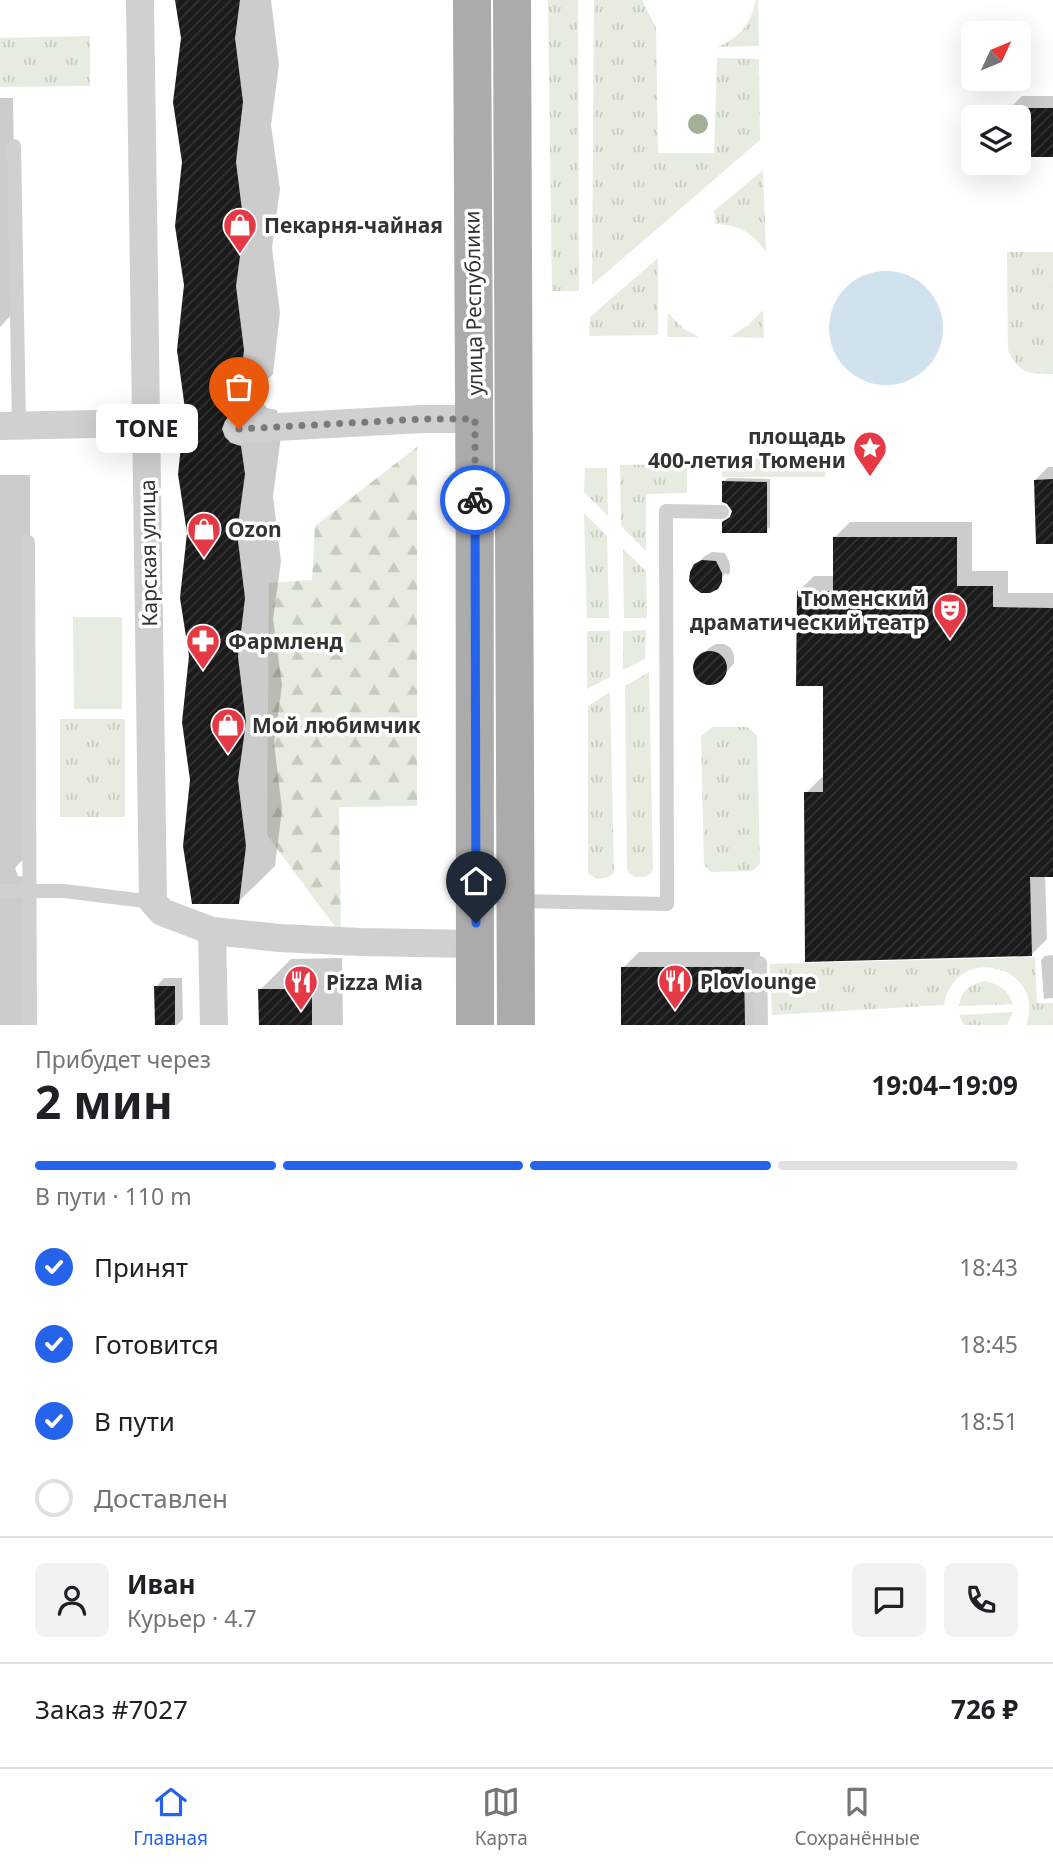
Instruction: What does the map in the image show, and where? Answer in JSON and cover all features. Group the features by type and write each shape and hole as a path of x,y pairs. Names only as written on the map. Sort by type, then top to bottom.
{"main road":[{"name":"улица Республики","path":"472,0 475,1025"},
{"name":"улица Республики","path":"512,0 516,1025"}],"street":[{"name":"Карская улица","path":"140,0 153,902"},
{"path":"239,429 422,419 475,419"},
{"path":"10,426 146,423"},
{"path":"153,902 162,912 212,931 360,942 476,944"},
{"path":"212,931 214,1025"}],"lane":[{"path":"10,426 13,146"},
{"path":"516,901 667,904 666,511 722,512"},
{"path":"28,542 30,1025"},
{"path":"0,891 64,891 153,902"},
{"path":"760,963 761,1025"}],"green space":[{"path":"548,0 578,0 579,291 552,291"},
{"path":"594,0 642,0 656,28 658,153 714,153 717,58 759,59 760,140 592,285"},
{"path":"756,0 759,46 718,47 733,39 743,29"},
{"path":"90,36 90,86 0,87 0,38"},
{"path":"763,170 766,251 744,231 716,224 714,211"},
{"path":"1007,252 1053,252 1053,374 1025,371 1016,364 1008,350"},
{"path":"658,258 658,335 589,336 590,317"},
{"path":"763,310 764,338 730,337 748,325"},
{"path":"668,313 684,329 699,337 667,337"},
{"path":"417,447 417,806 339,807 341,935 267,835 269,583 312,580 315,526"},
{"path":"722,458 825,459 825,477 722,477"},
{"path":"687,464 687,493 646,494 646,551 621,526 620,465"},
{"path":"585,468 607,468 608,516 584,492"},
{"path":"584,513 607,536 609,618 587,618"},
{"path":"623,549 646,571 647,618 624,618"},
{"path":"73,617 122,617 122,709 74,709"},
{"path":"646,630 645,659 623,670 623,631"},
{"path":"587,631 610,631 610,677 587,689"},
{"path":"649,672 653,870 647,876 640,877 633,876 627,870 625,686"},
{"path":"610,692 614,872 609,877 597,879 588,873 588,706"},
{"path":"60,719 125,719 125,817 60,817"},
{"path":"712,727 747,727 757,735 760,864 752,871 711,872 704,865 701,736"},
{"path":"1035,957 1037,1003 1053,1003 1053,1025 1026,1025 1029,1005 1024,988 1013,976 998,969 981,967 965,973 952,985 944,1005 772,1015 770,964"},
{"path":"985,981 1002,988 1013,1004 959,1006 967,989"},
{"path":"1013,1012 1007,1025 964,1025 959,1015"}],"water":[{"path":"886,271 908,276 926,288 938,306 943,328 938,350 926,368 908,380 886,385 864,380 846,368 834,350 829,328 834,306 846,288 864,276"}],"building":[{"path":"175,0 240,0 235,38 243,102 236,162 244,226 236,286 244,350 237,413 229,416 222,429 231,443 241,446 245,474 237,533 245,598 238,657 246,722 238,780 246,846 239,904 192,904 183,846 190,780 182,722 189,656 180,598 187,533 178,474 185,409 177,350 184,285 175,226 182,162 173,102 181,38"},
{"path":"1031,108 1053,108 1053,157 1031,157"},
{"path":"1053,479 1053,544 1036,544 1034,480"},
{"path":"722,481 767,482 767,533 722,533 722,522 730,517 732,511 722,502"},
{"path":"833,537 957,537 957,586 993,586 993,607 1053,608 1053,877 1030,877 1032,956 805,962 804,792 823,792 823,686 796,686 797,591 833,591"},
{"path":"702,560 716,561 722,573 722,582 718,589 710,593 701,593 689,581 694,564"},
{"path":"710,651 722,656 727,668 722,680 710,685 698,680 693,668 698,656"},
{"path":"621,967 744,967 745,1025 621,1025"},
{"path":"154,986 175,986 175,1025 155,1025"},
{"path":"258,989 312,989 312,1025 259,1025"}],"way so far":[{"path":"239,429 422,419 475,419 475,500"}],"place":[{"name":"Пекарня-чайная","path":"240,255"},
{"name":"TONE","path":"239,429"},
{"name":"площадь 400-летия Тюмени","path":"870,478"},
{"name":"Ozon","path":"204,559"},
{"name":"Тюменский драматический театр","path":"950,640"},
{"name":"Фармленд","path":"203,671"},
{"name":"Мой любимчик","path":"228,755"},
{"name":"Plovlounge","path":"675,1011"},
{"name":"Pizza Mia","path":"301,1012"}],"route":[{"path":"475,500 476,923"}]}
